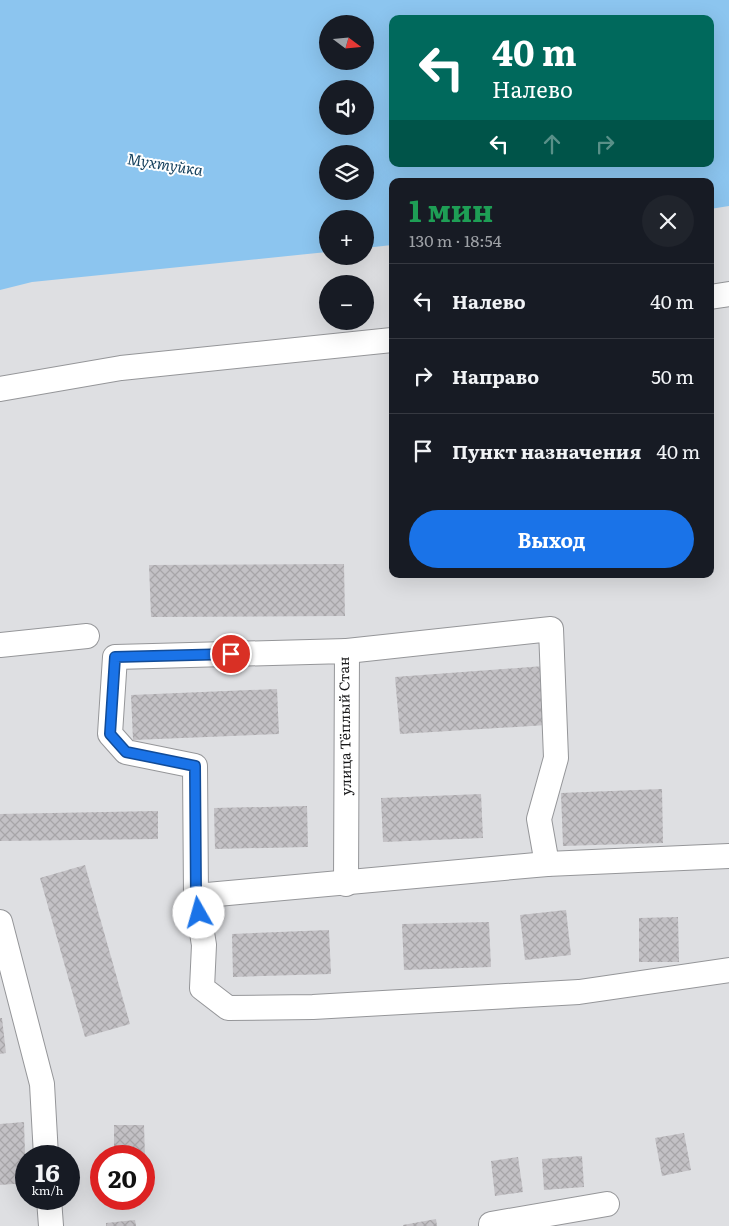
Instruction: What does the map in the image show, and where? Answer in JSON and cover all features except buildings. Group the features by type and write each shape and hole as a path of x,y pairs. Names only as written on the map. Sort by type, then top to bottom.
{"street":[{"path":"714,296 729,294"},
{"path":"0,389 121,368 389,340"},
{"path":"346,650 551,629 556,758 539,819 547,864"},
{"path":"0,645 87,636"},
{"name":"улица Тёплый Стан","path":"196,896 195,766 126,752 110,734 115,657 346,650 346,884"},
{"path":"729,856 547,864 346,884 196,896 204,945 202,988 228,1008 313,1007 579,992 729,970"},
{"path":"0,922 6,963 42,1084 45,1145"},
{"path":"491,1226 491,1224 606,1204"},
{"path":"49,1210 50,1226"}],"water":[{"name":"Мухтуйка","path":"0,0 729,0 729,206 714,208 714,178 389,178 389,245 374,247 374,210 319,210 319,253 32,282 0,290"}],"route":[{"path":"199,913 196,896 195,766 126,752 110,734 115,657 231,654"}]}
